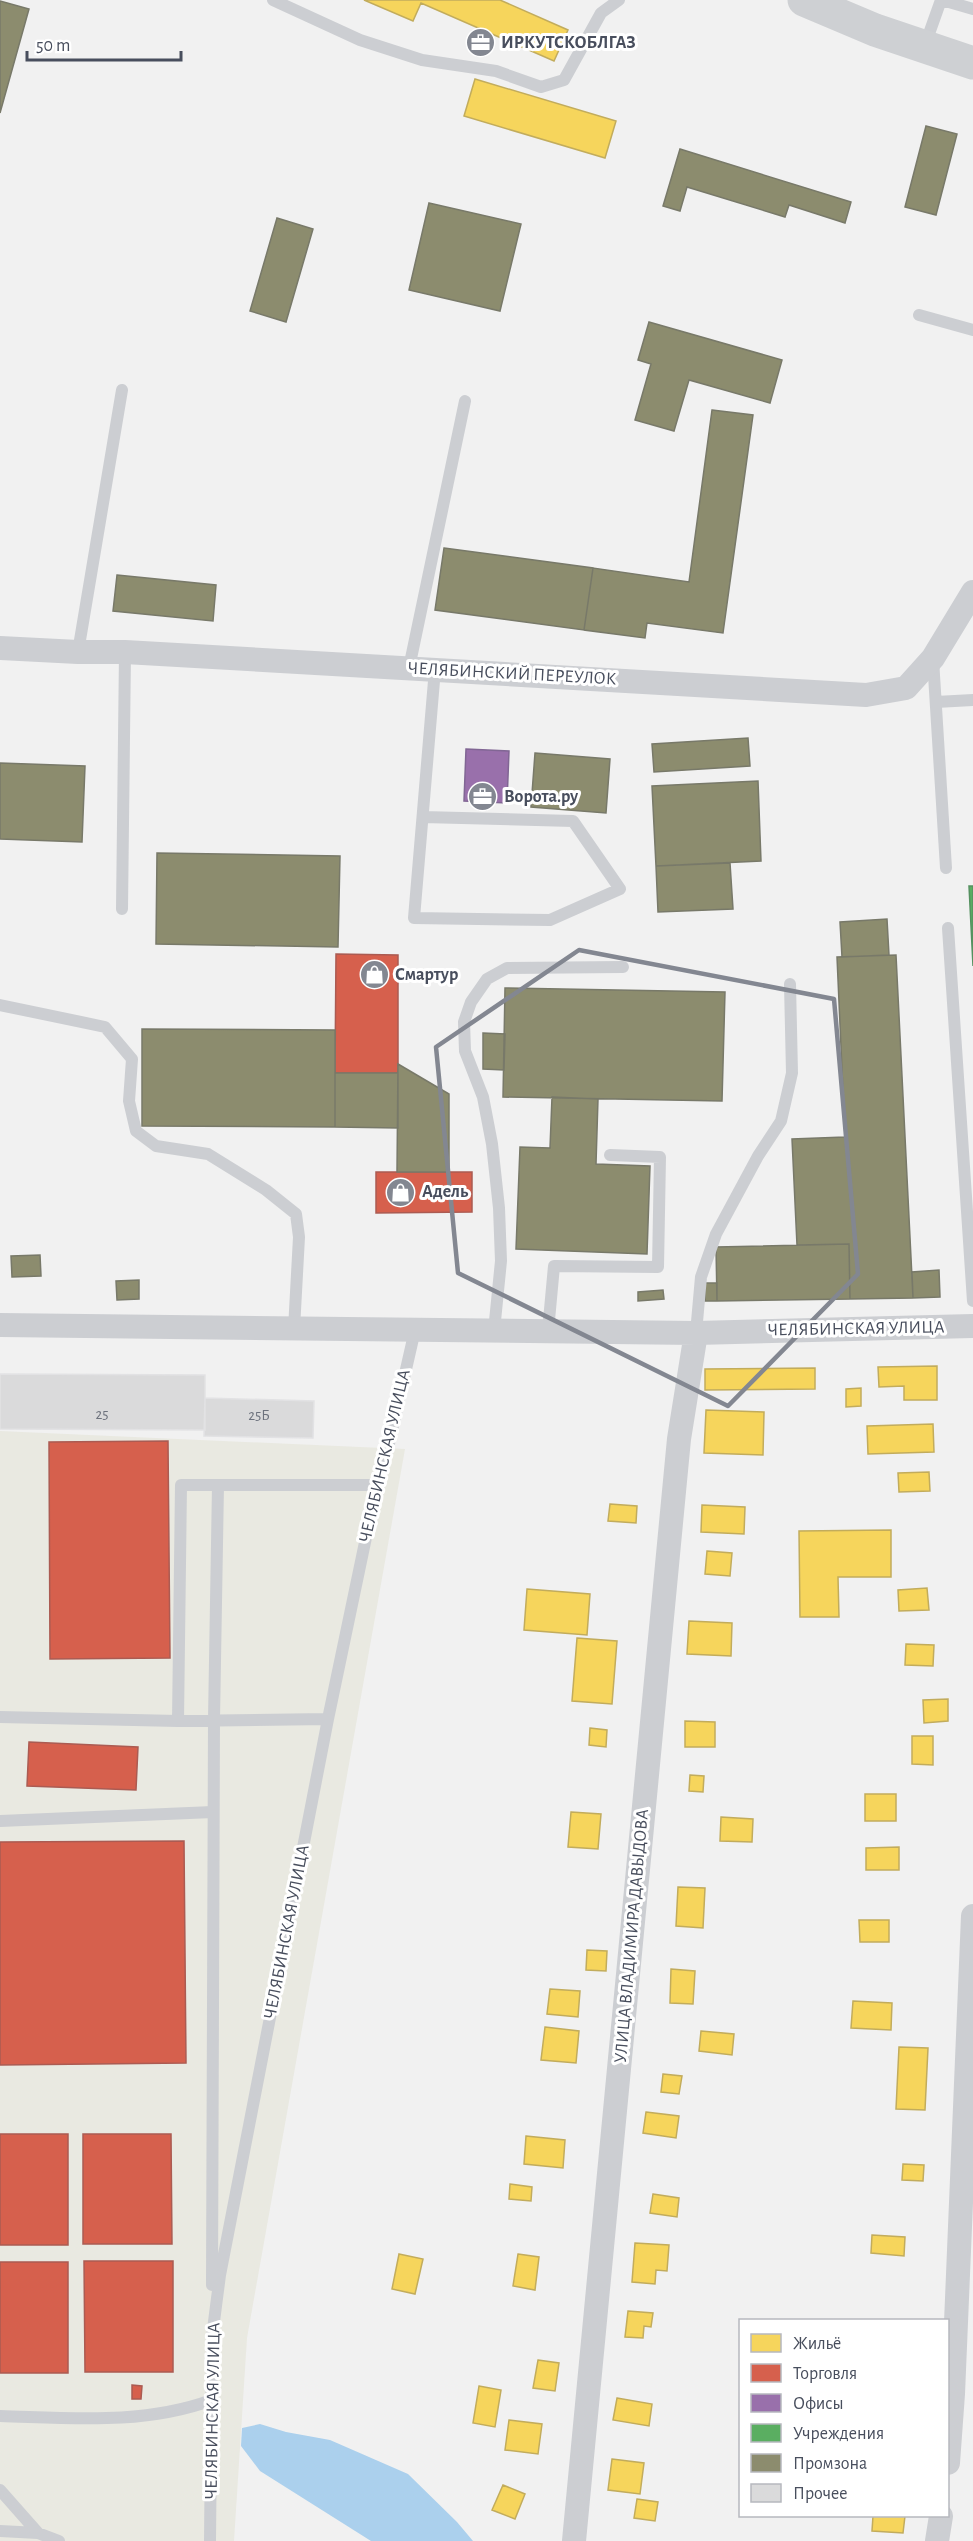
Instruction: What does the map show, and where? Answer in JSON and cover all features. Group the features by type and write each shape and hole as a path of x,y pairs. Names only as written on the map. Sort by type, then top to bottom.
{"main road":[{"path":"804,0 874,30 973,63"}],"street":[{"name":"ЧЕЛЯБИНСКИЙ ПЕРЕУЛОК","path":"0,648 124,652 866,695 906,688 933,658 973,592"},
{"name":"ЧЕЛЯБИНСКАЯ УЛИЦА","path":"0,1325 696,1333 973,1326"},
{"name":"УЛИЦА ВЛАДИМИРА ДАВЫДОВА","path":"574,2541 679,1439 696,1333"},
{"path":"949,2449 973,1916"},
{"path":"937,2541 941,2517"}],"lane":[{"path":"273,0 360,40 411,57 496,71 541,87 564,80 601,13 620,0"},
{"path":"924,46 942,0 973,9"},
{"path":"919,315 973,330"},
{"path":"78,652 122,390"},
{"path":"409,668 465,401"},
{"path":"122,909 124,652"},
{"path":"933,658 946,868"},
{"path":"423,817 573,821 620,889 550,920 414,918 435,669"},
{"path":"936,702 973,700"},
{"path":"948,928 973,1301"},
{"path":"494,1331 501,1261 500,1208 483,1097 465,1051 464,1022 471,1002 487,979 507,968 623,967"},
{"path":"696,1333 701,1277 716,1234 758,1156 781,1121 792,1073 790,984"},
{"path":"0,1005 105,1027 132,1059 129,1101 136,1131 156,1146 208,1154 266,1190 296,1214 299,1237 294,1329"},
{"path":"548,1331 554,1266 658,1267 660,1157 610,1155"},
{"name":"ЧЕЛЯБИНСКАЯ УЛИЦА","path":"210,2541 212,2337 220,2275 328,1719 377,1485 388,1448 415,1330"},
{"path":"178,1721 181,1485 377,1485"},
{"path":"212,2337 213,1812 218,1485"},
{"path":"0,1717 178,1721 328,1719"},
{"path":"0,1821 213,1812"},
{"path":"0,2416 121,2418 160,2415 212,2400"},
{"path":"0,2490 38,2533"},
{"path":"0,2531 38,2533 59,2541"}],"highlighted area":[{"path":"579,950 834,999 858,1274 728,1406 458,1273 436,1047"}],"shaded area":[{"path":"0,1431 405,1449 247,2338 234,2541 0,2541"}],"water":[{"path":"260,2424 286,2432 330,2440 408,2474 473,2541 371,2541 260,2471 241,2446 242,2428"}],"building: Жильё":[{"path":"364,0 500,0 568,30 554,61 421,3 413,21"},
{"path":"475,79 616,121 605,158 464,116"},
{"path":"937,1366 937,1400 904,1400 904,1386 879,1387 878,1367"},
{"path":"815,1368 815,1389 705,1390 705,1369"},
{"path":"861,1388 861,1406 846,1407 846,1389"},
{"path":"706,1410 764,1412 763,1455 704,1453"},
{"path":"933,1424 934,1452 868,1454 867,1426"},
{"path":"929,1472 930,1491 899,1492 898,1473"},
{"path":"610,1504 637,1506 636,1523 608,1521"},
{"path":"702,1505 745,1507 744,1534 701,1532"},
{"path":"891,1530 891,1577 838,1577 839,1617 800,1617 799,1531"},
{"path":"707,1551 732,1553 730,1576 705,1574"},
{"path":"927,1588 929,1610 899,1611 898,1590"},
{"path":"527,1589 590,1594 587,1635 524,1630"},
{"path":"689,1621 732,1623 731,1656 687,1654"},
{"path":"577,1638 617,1641 612,1704 572,1701"},
{"path":"906,1644 934,1645 933,1666 905,1665"},
{"path":"948,1699 948,1721 924,1723 923,1700"},
{"path":"685,1721 715,1722 715,1747 685,1747"},
{"path":"590,1728 607,1730 606,1747 589,1745"},
{"path":"912,1736 933,1736 933,1765 912,1764"},
{"path":"690,1775 704,1776 703,1792 689,1791"},
{"path":"865,1794 896,1794 896,1821 865,1821"},
{"path":"571,1812 601,1814 598,1849 568,1847"},
{"path":"721,1817 753,1819 752,1842 720,1841"},
{"path":"899,1847 899,1870 866,1870 866,1848"},
{"path":"678,1887 705,1888 703,1928 676,1926"},
{"path":"859,1920 889,1920 889,1942 860,1942"},
{"path":"587,1950 607,1951 606,1971 586,1970"},
{"path":"671,1969 695,1971 693,2004 670,2003"},
{"path":"550,1989 580,1991 578,2017 547,2014"},
{"path":"853,2001 892,2003 891,2030 851,2028"},
{"path":"545,2027 579,2031 576,2063 541,2060"},
{"path":"701,2031 734,2034 732,2055 699,2051"},
{"path":"899,2047 928,2048 925,2110 896,2109"},
{"path":"663,2074 682,2076 679,2094 661,2092"},
{"path":"646,2112 679,2116 676,2138 643,2133"},
{"path":"526,2136 565,2140 563,2168 524,2164"},
{"path":"903,2164 924,2165 923,2181 902,2180"},
{"path":"510,2184 532,2187 531,2201 509,2199"},
{"path":"653,2194 679,2198 677,2217 650,2213"},
{"path":"872,2235 905,2237 904,2256 871,2253"},
{"path":"635,2243 669,2245 667,2271 656,2270 655,2284 632,2282"},
{"path":"399,2254 423,2259 415,2294 392,2289"},
{"path":"518,2254 539,2257 535,2290 513,2286"},
{"path":"628,2311 653,2313 651,2327 644,2326 643,2338 625,2337"},
{"path":"538,2360 559,2363 555,2391 533,2388"},
{"path":"479,2386 501,2390 495,2427 473,2423"},
{"path":"617,2398 652,2404 649,2426 613,2420"},
{"path":"509,2420 542,2424 538,2454 505,2450"},
{"path":"612,2459 644,2463 640,2494 608,2490"},
{"path":"503,2485 525,2494 515,2519 492,2510"},
{"path":"637,2499 658,2502 655,2521 634,2518"},
{"path":"873,2517 905,2517 903,2533 872,2531"}],"building: Торговля":[{"path":"336,954 398,955 398,1073 335,1073"},
{"path":"376,1172 472,1172 472,1212 376,1213"},
{"path":"168,1441 170,1658 50,1659 49,1442"},
{"path":"29,1742 138,1747 136,1790 27,1786"},
{"path":"184,1841 186,2063 0,2065 0,1842"},
{"path":"0,2134 68,2134 68,2245 0,2245"},
{"path":"83,2134 171,2134 172,2244 83,2244"},
{"path":"84,2261 173,2261 173,2372 85,2372"},
{"path":"0,2262 68,2262 68,2373 0,2373"},
{"path":"132,2385 142,2386 141,2399 132,2399"}],"building: Офисы":[{"path":"466,749 509,751 507,803 464,801"}],"building: Учреждения":[{"path":"969,886 973,886 973,966"}],"building: Промзона":[{"path":"0,1 29,9 0,113"},
{"path":"926,126 957,134 936,215 905,207"},
{"path":"680,149 851,202 845,223 789,205 785,217 687,187 680,211 663,206"},
{"path":"429,203 521,224 500,311 409,290"},
{"path":"277,218 313,229 286,322 250,311"},
{"path":"649,322 782,360 770,403 689,380 674,431 635,420 651,364 638,360"},
{"path":"712,410 753,415 723,633 647,623 645,638 584,630 593,568 689,582"},
{"path":"444,548 593,568 584,630 435,610"},
{"path":"117,575 216,585 213,621 113,611"},
{"path":"748,738 750,766 654,772 652,744"},
{"path":"535,753 610,759 606,813 531,807"},
{"path":"0,763 85,766 82,842 0,839"},
{"path":"758,781 761,861 656,866 652,786"},
{"path":"157,853 340,856 338,947 156,944"},
{"path":"730,863 733,909 658,912 656,866"},
{"path":"887,919 889,955 842,957 840,922"},
{"path":"896,955 913,1298 850,1299 849,1244 797,1245 792,1139 845,1137 837,957"},
{"path":"505,988 725,992 722,1101 503,1097"},
{"path":"142,1029 335,1030 335,1127 142,1126"},
{"path":"483,1033 505,1034 504,1070 483,1069"},
{"path":"398,1064 449,1094 449,1172 397,1172"},
{"path":"335,1073 398,1073 398,1128 335,1127"},
{"path":"552,1097 598,1099 596,1164 650,1166 647,1254 516,1249 520,1147 550,1148"},
{"path":"849,1244 850,1299 717,1301 716,1247"},
{"path":"40,1255 41,1276 12,1277 11,1256"},
{"path":"939,1270 940,1297 913,1298 912,1272"},
{"path":"139,1280 139,1299 117,1300 116,1281"},
{"path":"705,1283 717,1283 717,1301 705,1301"},
{"path":"663,1290 664,1299 638,1301 638,1292"}],"building: Прочее":[{"path":"0,1374 205,1375 205,1430 0,1429"},
{"path":"205,1398 314,1401 313,1438 204,1436"}],"place":[{"name":"ИРКУТСКОБЛГАЗ","path":"480,43"},
{"name":"Ворота.ру","path":"483,797"},
{"name":"Смартур","path":"374,975"},
{"name":"Адель","path":"401,1192"}]}
